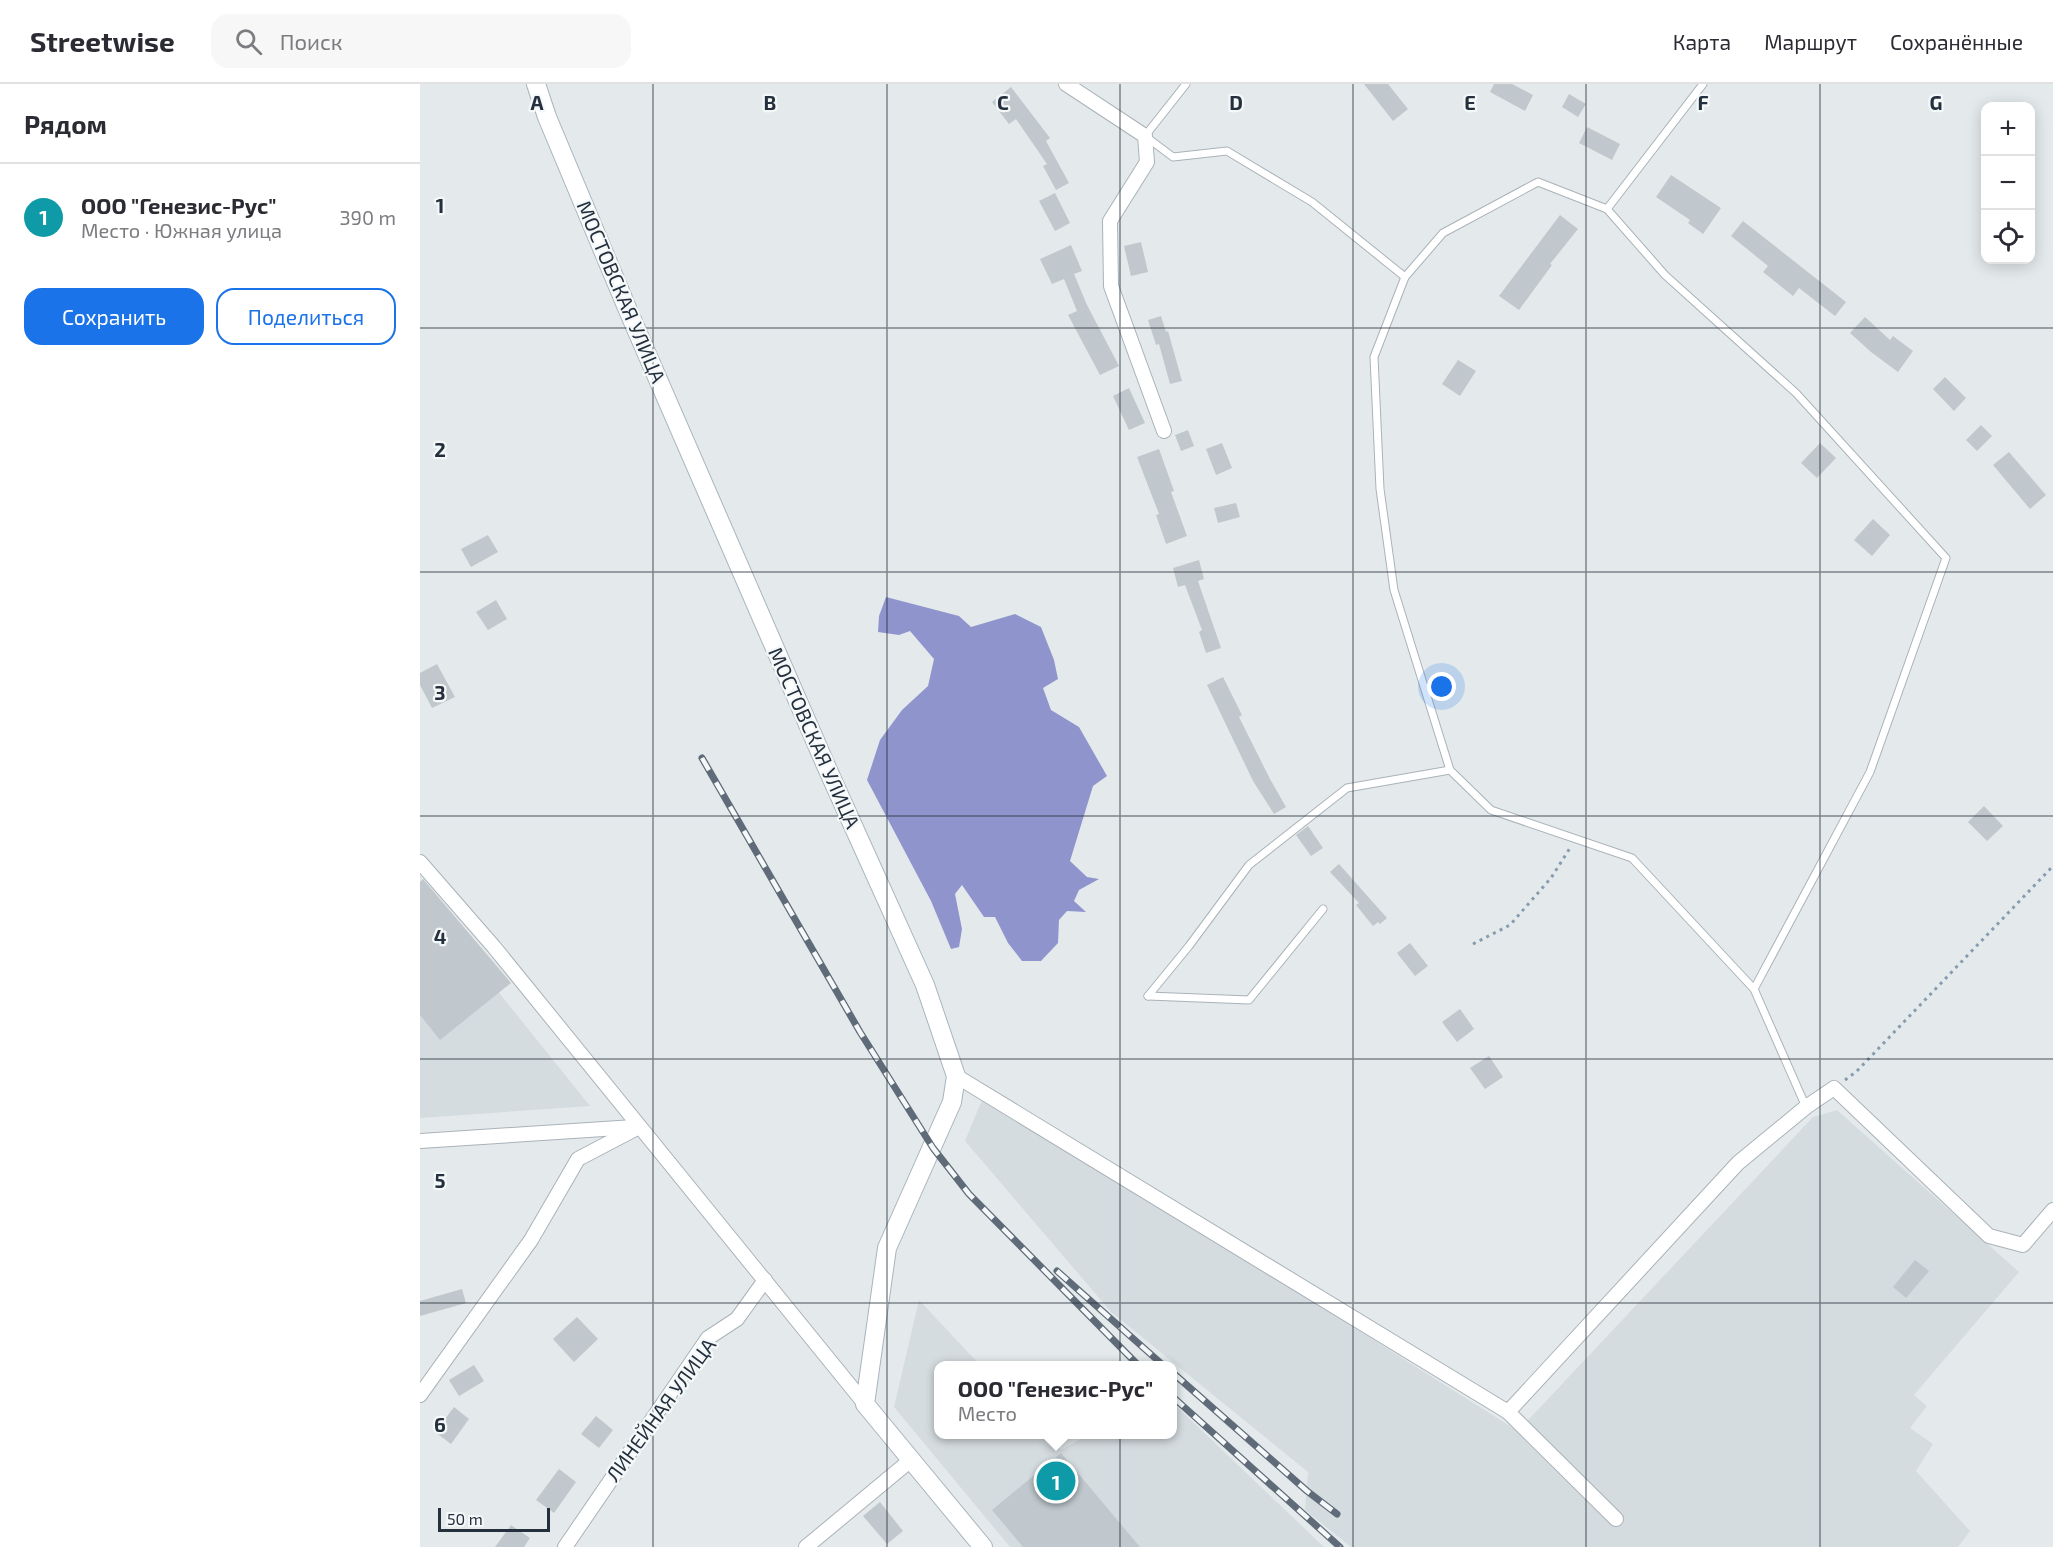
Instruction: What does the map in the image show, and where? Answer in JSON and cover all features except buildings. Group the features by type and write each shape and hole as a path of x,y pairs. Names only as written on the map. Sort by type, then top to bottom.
{"street":[{"name":"МОСТОВСКАЯ УЛИЦА","path":"536,84 547,117 649,358 827,768 925,984 956,1076 952,1102 887,1248 865,1404"},
{"path":"1066,84 1145,136 1147,162 1110,221 1111,286 1164,431"},
{"path":"420,862 494,947 912,1459 979,1546"},
{"path":"956,1076 1508,1412 1616,1519"},
{"path":"1508,1412 1738,1163 1806,1107 1834,1088 1989,1236 2023,1245 2053,1210"},
{"path":"420,1141 639,1127"},
{"path":"420,1395 531,1240 578,1160 639,1127"},
{"name":"ЛИНЕЙНАЯ УЛИЦА","path":"565,1547 708,1338 737,1320 765,1280"},
{"path":"806,1547 912,1459"}],"lane":[{"path":"1185,84 1145,136 1173,156 1227,151 1312,202 1405,277"},
{"path":"1607,209 1703,84"},
{"path":"1754,989 1870,772 1946,558 1796,393 1665,275 1607,209 1538,182 1443,233 1405,277 1374,357 1380,489 1394,590 1450,770 1491,810 1632,858 1754,989 1806,1107"},
{"path":"1323,909 1249,1000 1148,996 1189,946 1249,865 1347,788 1450,770"}],"path":[{"path":"1473,944 1510,925 1551,878 1575,839"},
{"path":"1834,1088 1857,1071 2053,866"}],"shaded area":[{"path":"420,894 590,1106 420,1118"},
{"path":"984,1095 1518,1431 1813,1117 1837,1110 2019,1272 1914,1395 1927,1406 1910,1428 1933,1444 1916,1471 1970,1531 1958,1547 1351,1547 1305,1510 1308,1472 1177,1366 1177,1361 1171,1361 1111,1312 965,1141"},
{"path":"919,1300 976,1361 934,1361 934,1439 1050,1439 1061,1450 1081,1439 1177,1439 1177,1407 1324,1547 1010,1547 894,1407"}],"water":[{"path":"886,597 959,616 971,627 1015,614 1041,627 1054,660 1058,679 1043,688 1051,710 1079,727 1107,776 1093,786 1070,861 1087,877 1099,879 1079,890 1074,901 1086,912 1067,911 1059,920 1058,943 1041,961 1022,961 1008,943 995,917 984,917 962,885 955,894 962,929 959,947 951,949 931,901 867,780 880,740 902,710 928,686 934,659 910,631 899,635 878,632 879,616"}],"railway":[{"path":"702,758 860,1032 933,1148 969,1194 1134,1361"},
{"path":"1057,1271 1158,1361"},
{"path":"1177,1377 1307,1491 1337,1514"},
{"path":"1177,1401 1340,1547"}],"place":[{"name":"ООО \"Генезис-Рус\"","path":"1056,1481"}]}
